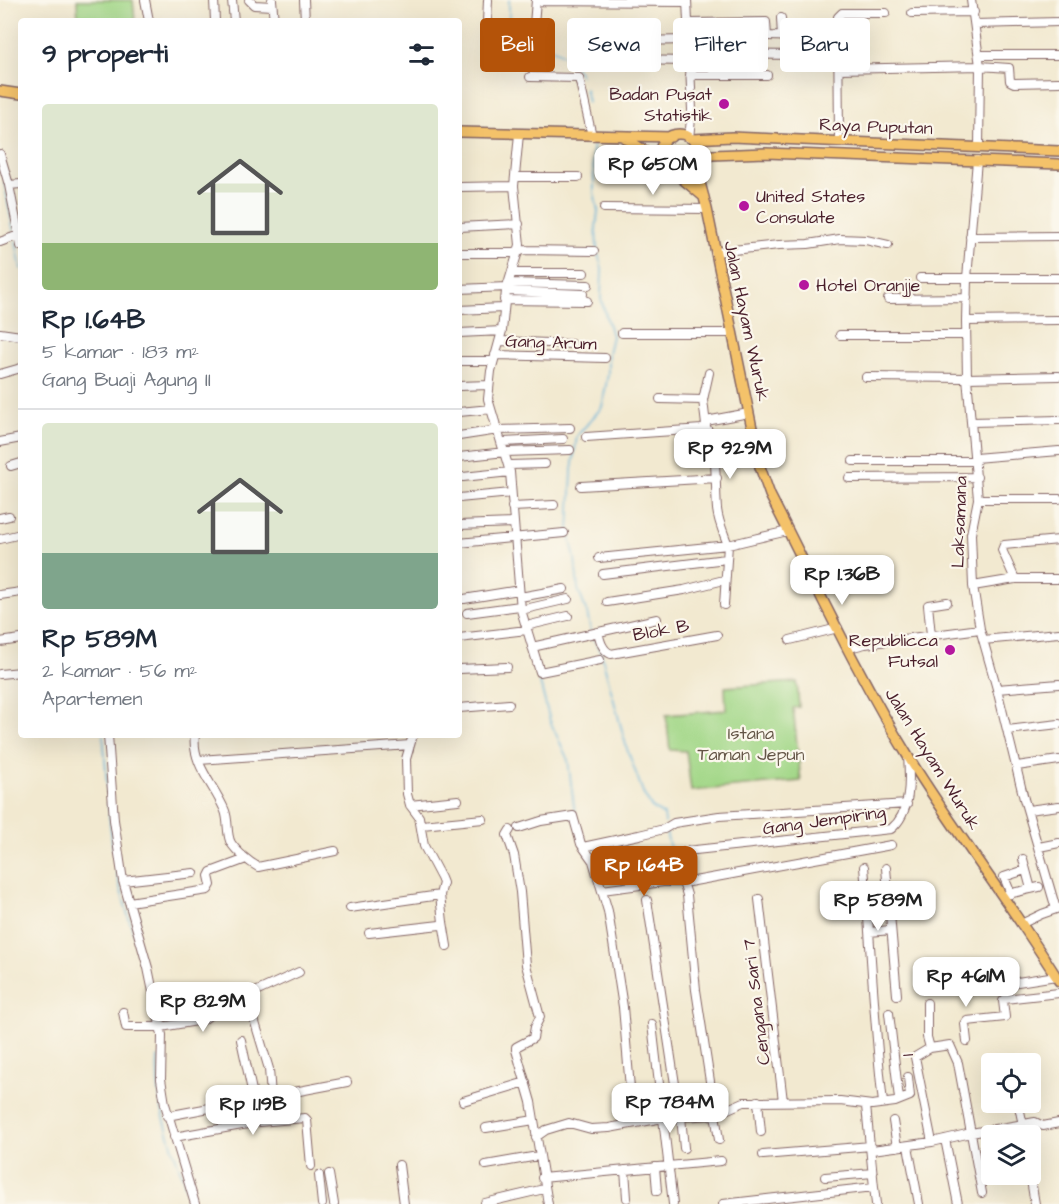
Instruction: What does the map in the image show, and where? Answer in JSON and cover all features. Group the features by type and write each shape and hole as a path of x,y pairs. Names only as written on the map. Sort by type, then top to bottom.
{"main road":[{"path":"0,91 18,94"},
{"path":"462,132 623,137 679,135 689,138 698,151 696,162 686,171 671,170"},
{"path":"623,137 662,161 704,197"},
{"path":"662,161 663,144 670,137"},
{"name":"Raya Puputan","path":"689,138 732,137 1059,151"},
{"path":"1036,150 1036,163"},
{"name":"Raya Puputan","path":"696,162 712,155 766,153 1059,164"},
{"name":"Jalan Hayam Wuruk","path":"696,162 732,333 751,407 763,477 838,628 908,757 1006,895 1021,924 1058,979"}],"street":[{"path":"145,0 148,18"},
{"path":"214,0 215,18"},
{"path":"232,0 234,18"},
{"path":"249,0 254,6 272,3 274,18"},
{"path":"304,0 305,18"},
{"path":"487,18 488,0"},
{"path":"535,18 536,0 687,1 688,18"},
{"path":"971,0 980,66 979,147"},
{"path":"912,13 974,12"},
{"path":"838,18 842,13 886,13"},
{"path":"975,24 1059,22"},
{"path":"979,55 1059,55"},
{"path":"870,68 980,66 1009,68 1010,81 1014,84 1059,82"},
{"path":"839,72 839,141"},
{"path":"689,138 691,126 690,75 767,75"},
{"path":"530,77 579,78 592,136"},
{"path":"519,134 514,186 520,238 506,294 502,331 494,358 488,399 509,469 520,601 540,672 600,660"},
{"path":"0,154 9,185 18,240"},
{"name":"Laksamana","path":"977,160 967,278 966,321 967,378 978,499 971,534 973,586 982,640 1057,908 1021,924"},
{"path":"515,177 578,177"},
{"path":"9,185 18,184"},
{"path":"462,187 514,186"},
{"path":"604,208 707,209"},
{"path":"462,227 519,224"},
{"path":"0,242 16,236"},
{"path":"970,237 1059,236"},
{"path":"715,252 840,239 866,240 888,245"},
{"path":"462,253 517,253 523,250 594,251"},
{"path":"512,273 584,273"},
{"path":"920,278 1059,278"},
{"path":"462,309 506,294 588,285"},
{"path":"462,289 585,298"},
{"path":"888,299 967,298"},
{"path":"966,321 1059,320"},
{"path":"462,333 502,331"},
{"path":"0,333 18,336"},
{"path":"622,333 732,333"},
{"path":"840,335 966,335"},
{"path":"500,341 572,344"},
{"name":"Gang Arum","path":"462,361 494,358 605,358"},
{"path":"0,374 18,369"},
{"path":"709,373 703,400 717,478 717,510 728,545 724,605"},
{"path":"866,377 1059,376"},
{"path":"462,386 489,385"},
{"path":"660,399 703,400"},
{"path":"586,437 700,430 706,424 751,407"},
{"path":"462,412 491,409"},
{"path":"971,422 1059,420"},
{"path":"462,436 498,430 570,428"},
{"path":"0,441 18,438"},
{"path":"502,442 563,439"},
{"path":"462,457 505,452 570,450"},
{"path":"853,461 976,459 1059,451"},
{"path":"11,466 18,464"},
{"path":"464,477 545,464"},
{"path":"849,478 977,477"},
{"path":"580,486 717,478"},
{"path":"462,498 511,493"},
{"path":"978,499 1059,499"},
{"path":"512,507 554,505"},
{"path":"462,525 513,523"},
{"path":"599,558 728,545 788,531"},
{"path":"462,543 564,532"},
{"path":"0,539 18,535"},
{"path":"1015,579 1002,550 1004,545 1059,540"},
{"path":"603,574 726,560"},
{"path":"973,586 1015,579 1059,579"},
{"path":"607,602 684,590 724,580"},
{"path":"467,613 564,589"},
{"path":"0,595 18,592"},
{"path":"464,599 520,601 568,599"},
{"path":"931,634 928,605 947,602"},
{"path":"462,638 526,628 568,616"},
{"path":"532,647 657,619"},
{"path":"790,640 838,628"},
{"path":"849,648 931,634 980,629"},
{"name":"Blok B","path":"594,633 606,652 611,654 717,635"},
{"path":"982,640 1059,633"},
{"path":"0,642 18,639"},
{"path":"462,669 507,667"},
{"path":"0,674 18,672"},
{"path":"997,689 1059,684"},
{"path":"462,708 509,704"},
{"path":"1007,730 1059,724"},
{"path":"108,738 114,820 123,881 148,968 157,1027 163,1047 161,1081 167,1116 195,1204"},
{"path":"195,738 195,750 208,783 225,810 230,840 246,859 258,867 335,851"},
{"path":"411,738 406,767 407,795 422,825 424,846 441,878 440,895 447,946"},
{"path":"199,760 410,745"},
{"name":"Gang Jempiring","path":"686,851 891,829 897,823 907,804 908,757"},
{"path":"1017,766 1059,760"},
{"path":"410,805 458,800"},
{"path":"582,847 666,828 674,823 719,816 907,804"},
{"path":"1028,810 1059,806"},
{"path":"519,828 541,821 573,816 582,847 593,861 608,911 623,1007 633,1123"},
{"path":"422,825 483,819"},
{"path":"510,830 507,835 514,855 520,892 526,965 540,1012 532,1039 516,1049 534,1120 538,1156 548,1204"},
{"path":"1039,847 1059,843"},
{"path":"602,890 663,882 685,882 891,845"},
{"path":"129,902 208,890 212,885 209,876 211,872 246,859"},
{"path":"1023,859 1025,870 1035,888 1006,895 1004,877 1025,870"},
{"path":"864,867 876,1003 875,1028 883,1103"},
{"path":"886,868 897,995"},
{"path":"123,881 194,873"},
{"path":"685,882 696,990 719,1140"},
{"path":"350,908 440,895"},
{"name":"Cengana Sari 7","path":"759,899 783,1101"},
{"path":"647,900 684,1148"},
{"path":"369,933 440,925 443,922"},
{"path":"870,932 890,930"},
{"path":"271,1096 268,1069 247,996 299,972"},
{"path":"999,985 1058,979"},
{"path":"967,1041 965,1024 1005,1017 1005,999 1059,993"},
{"path":"927,1003 927,1037 930,1048"},
{"path":"123,1012 126,1027 157,1027 203,1020 215,1011 237,1007"},
{"name":"1","path":"890,1014 899,1100"},
{"path":"652,1024 673,1204"},
{"path":"241,1041 254,1100"},
{"path":"932,1142 915,1057 930,1048 945,1044 951,1046 958,1063 982,1193"},
{"path":"536,1137 546,1130 569,1124 597,1129 612,1128 663,1118 714,1115 741,1103 758,1101 840,1101 866,1106 910,1096 908,1077"},
{"path":"167,1116 347,1082"},
{"path":"463,1101 526,1082"},
{"path":"758,1101 761,1132"},
{"path":"866,1106 876,1204"},
{"path":"1020,1113 1022,1125 1036,1122 1043,1126 1059,1123"},
{"path":"174,1137 259,1122 305,1118 311,1166"},
{"path":"486,1128 534,1120"},
{"path":"892,1121 897,1147"},
{"path":"763,1155 908,1146 981,1131"},
{"path":"945,1139 958,1204"},
{"path":"908,1146 920,1204"},
{"path":"486,1165 538,1156"},
{"path":"542,1178 721,1161"},
{"path":"399,1165 404,1204"},
{"path":"655,1167 657,1191"},
{"path":"625,1170 627,1198"},
{"path":"825,1177 873,1173"},
{"path":"329,1174 334,1204"},
{"path":"319,1175 322,1204"},
{"path":"1032,1185 1035,1204"},
{"path":"723,1204 874,1187"},
{"path":"485,1203 544,1189"}],"green space":[{"path":"77,0 133,0 135,18 78,18"},
{"name":"Istana Taman Jepun","path":"797,682 799,707 793,708 801,781 691,791 686,751 670,750 666,715 726,710 725,687"}],"waterway":[{"path":"509,0 509,21 504,48 506,59 516,61 552,49 569,60 581,76"},
{"path":"585,89 588,102"},
{"path":"591,632 578,589 569,532 572,470 577,436 602,407 612,336 601,299 602,268 597,251 598,211 594,192 593,145"},
{"path":"4,182 14,233"},
{"path":"16,241 18,252"},
{"path":"592,637 601,653 627,749 644,795 652,808 664,815 665,823"},
{"path":"538,675 550,721 568,760 575,814"},
{"path":"103,738 115,865 139,951"},
{"path":"666,831 678,870 684,879"},
{"path":"140,956 145,977"},
{"path":"147,982 154,1013"},
{"path":"158,1057 163,1113 191,1204"}],"place":[{"name":"Badan Pusat Statistik","path":"724,104"},
{"name":"United States Consulate","path":"744,206"},
{"name":"Hotel Oranjje","path":"804,285"},
{"name":"Republicca Futsal","path":"950,650"}]}
